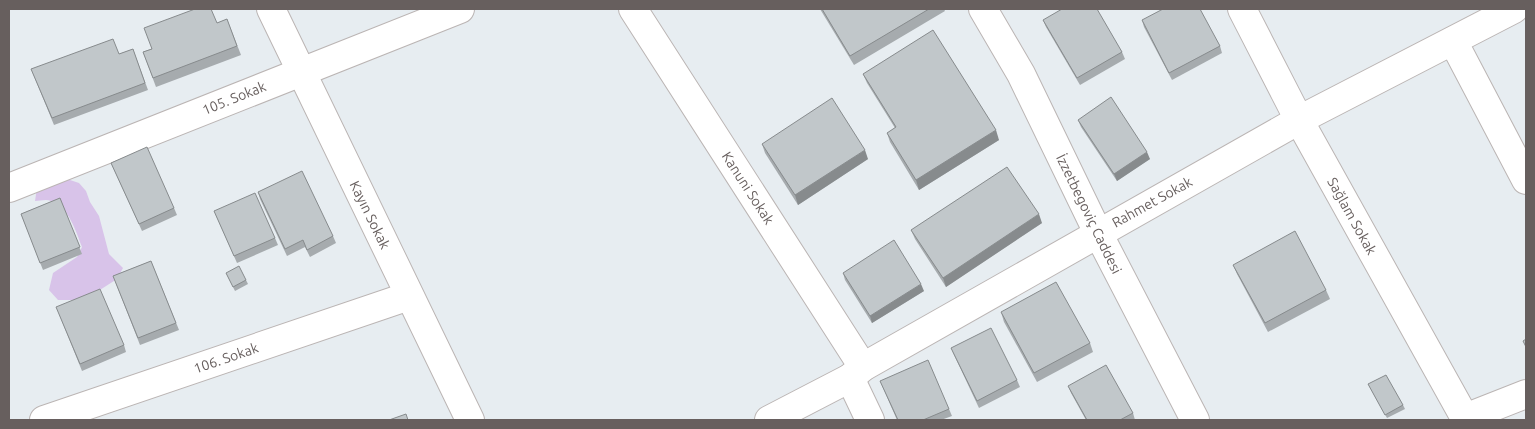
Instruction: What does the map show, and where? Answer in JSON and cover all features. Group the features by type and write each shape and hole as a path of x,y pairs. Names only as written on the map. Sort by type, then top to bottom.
{"street":[{"name":"Kayın Sokak","path":"271,9 470,420"},
{"name":"105. Sokak","path":"9,188 460,9"},
{"name":"Kanuni Sokak","path":"633,9 856,372 870,420"},
{"name":"İzzetbegoviç Caddesi","path":"984,9 1021,74 1098,233 1195,420"},
{"name":"Sağlam Sokak","path":"1242,9 1299,120 1466,419"},
{"name":"Rahmet Sokak","path":"769,420 1299,120 1514,9"},
{"path":"1453,41 1526,180"},
{"name":"106. Sokak","path":"44,420 409,296"},
{"path":"1466,419 1526,394"}],"shaded area":[{"path":"67,179 79,183 86,191 90,202 99,216 109,254 123,268 117,279 92,295 75,300 58,300 49,290 53,273 77,257 82,247 71,220 62,208 49,200 35,201 37,188"}],"building":[{"path":"195,9 211,9 217,23 227,19 237,46 153,78 143,52 152,49 144,28"},
{"path":"822,9 929,9 850,56"},
{"path":"1062,9 1097,9 1122,52 1077,78 1043,20"},
{"path":"1163,9 1200,9 1220,46 1169,73 1142,20"},
{"path":"933,30 996,130 916,180 887,133 896,127 863,74"},
{"path":"113,39 119,54 133,49 145,83 52,118 31,69"},
{"path":"1111,97 1147,152 1114,174 1078,120"},
{"path":"832,98 865,150 795,195 762,144"},
{"path":"147,147 174,208 139,224 111,163"},
{"path":"1007,167 1039,214 943,278 911,230"},
{"path":"302,171 333,236 307,250 303,240 285,249 258,192"},
{"path":"255,193 275,238 234,256 214,211"},
{"path":"60,198 80,247 40,263 21,214"},
{"path":"1295,231 1326,290 1265,323 1233,265"},
{"path":"894,240 921,284 870,316 843,273"},
{"path":"151,261 176,323 138,338 113,276"},
{"path":"239,266 246,280 233,287 226,273"},
{"path":"1056,282 1090,343 1034,373 1001,312"},
{"path":"100,289 124,345 80,364 56,307"},
{"path":"991,328 1017,380 977,401 951,348"},
{"path":"928,360 949,409 923,420 898,420 880,381"},
{"path":"1106,365 1133,413 1120,420 1087,420 1068,386"},
{"path":"1386,375 1403,405 1385,415 1368,384"},
{"path":"406,414 408,420 389,420"}]}
